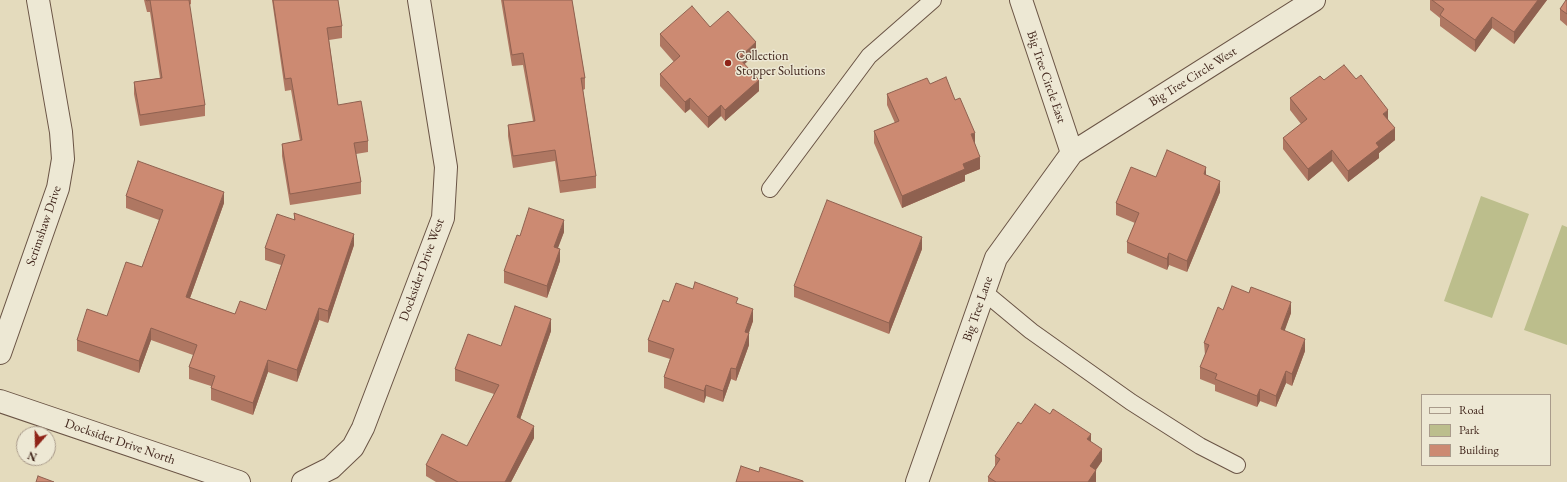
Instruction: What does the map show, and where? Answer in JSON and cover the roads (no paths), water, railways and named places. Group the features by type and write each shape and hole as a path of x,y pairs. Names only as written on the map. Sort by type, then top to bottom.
{"street":[{"name":"Scrimshaw Drive","path":"0,353 58,188 63,159 61,132 38,0"},
{"name":"Docksider Drive West","path":"303,482 331,468 354,447 363,428 443,218 446,167 419,0"},
{"name":"Big Tree Circle East","path":"1021,0 1072,153"},
{"name":"Big Tree Circle West","path":"1072,153 1314,0"},
{"name":"Big Tree Lane","path":"917,482 996,258 1072,153"},
{"name":"Docksider Drive North","path":"0,401 239,482"}],"lane":[{"path":"770,189 869,56 933,0"},
{"path":"984,292 1032,331 1131,402 1200,446 1237,465"}],"place":[{"name":"Collection Stopper Solutions","path":"728,63"}]}
